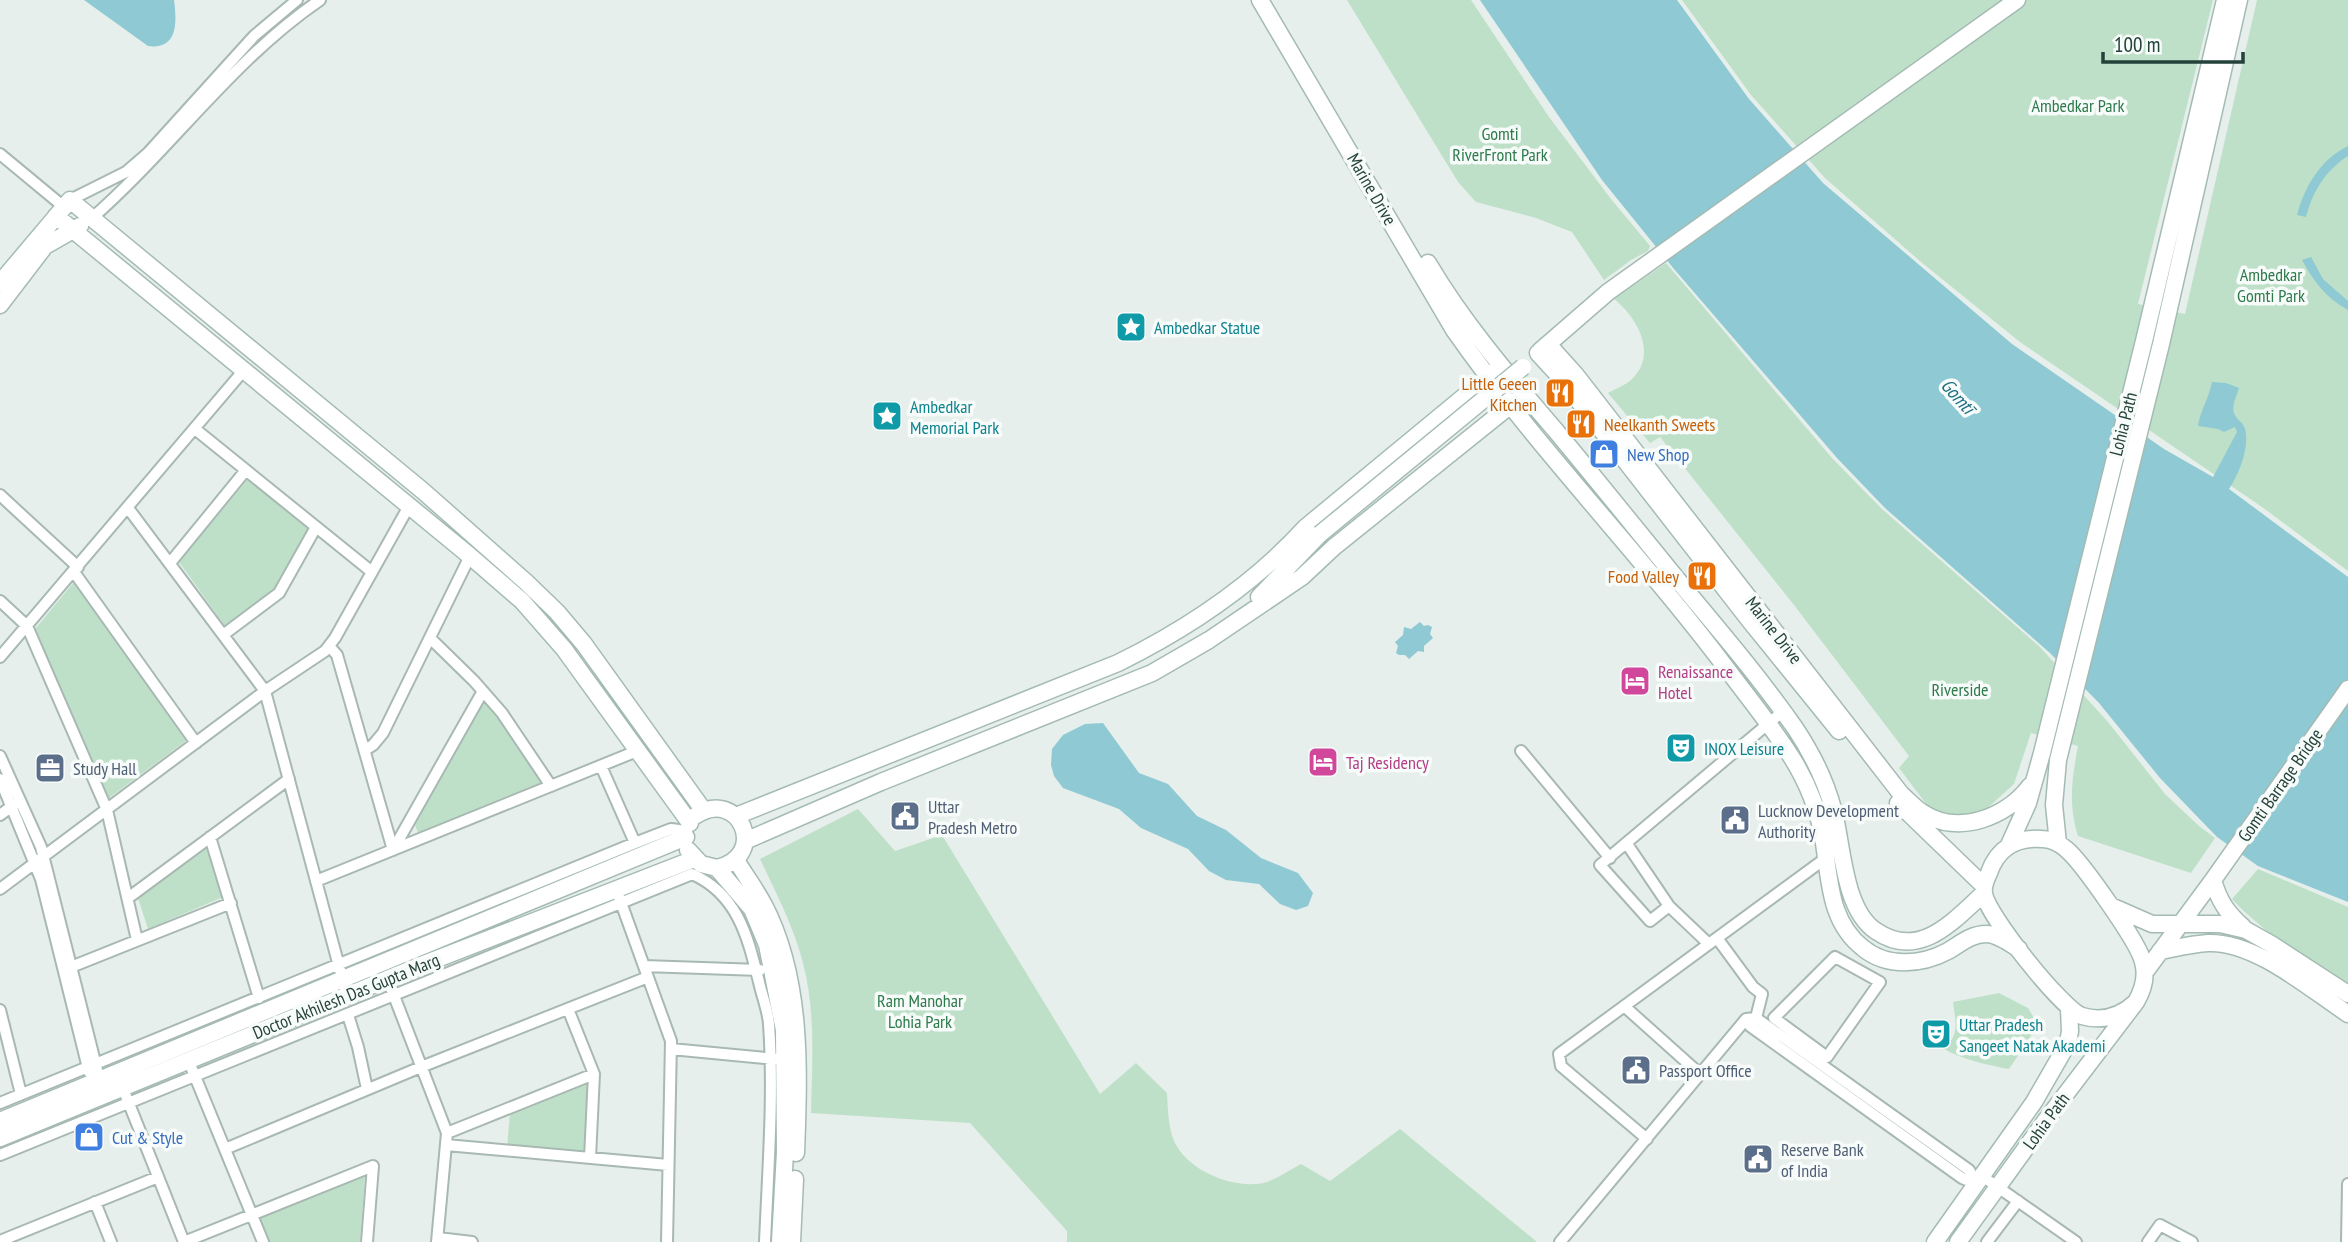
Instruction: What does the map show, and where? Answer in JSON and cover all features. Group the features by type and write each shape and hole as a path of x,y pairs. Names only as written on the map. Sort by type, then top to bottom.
{"street":[{"path":"0,283 63,207 126,172 148,153 254,36 297,0"},
{"path":"0,305 45,246 91,219 132,182 268,39 320,0"},
{"name":"Marine Drive","path":"1260,0 1454,330 1487,377 1691,622 1769,723 1796,765 1811,794 1823,835 1832,896 1840,921 1855,942 1873,955 1897,961 1922,962 1937,957 1969,938 1989,934 1998,936 2019,949"},
{"name":"Marine Drive","path":"1271,0 1442,287 1472,331 1726,639 1796,730 1818,769 1833,807 1850,893 1865,921 1884,936 1901,941 1930,937 1947,926 1984,889 1904,811 1749,621 1560,377 1543,349"},
{"path":"1228,627 1321,534 1523,367 1608,292 2017,0"},
{"name":"Lohia Path","path":"1984,889 1991,865 2009,845 2028,803 2042,753 2225,0"},
{"name":"Lohia Path","path":"2058,844 2054,805 2058,760 2161,344 2239,0"},
{"path":"0,155 63,207 91,219 423,491 526,582 583,644 704,811"},
{"path":"63,207 73,230 522,601 548,630 637,751 687,830 687,845 694,859 701,864 717,868 727,866 736,860 744,848 744,828 736,816 721,809 704,811 687,830"},
{"name":"Marine Drive","path":"1543,349 1575,374 1902,794 1923,813 1948,823 1975,821 2001,812 2021,798 2034,780"},
{"path":"1283,553 1306,527 1501,366"},
{"path":"0,657 244,370"},
{"path":"745,841 881,782 1152,673 1228,627 1302,577 1344,539 1525,394"},
{"path":"195,429 372,572"},
{"path":"170,563 246,470"},
{"path":"0,495 76,569 195,743"},
{"path":"0,889 329,646 409,506"},
{"path":"128,508 265,691 343,980"},
{"path":"223,635 279,593 316,527"},
{"path":"736,816 1141,652 1191,623 1283,553 1321,534"},
{"path":"365,750 383,733 470,556"},
{"path":"0,601 27,626 107,810 137,940"},
{"path":"430,638 502,713 551,786"},
{"path":"329,646 337,655 393,850"},
{"name":"Gomti Barrage Bridge","path":"2136,1002 2144,983 2145,972 2348,689"},
{"path":"393,850 483,691"},
{"path":"1669,906 1650,922 1600,865 1782,712"},
{"path":"316,881 637,751"},
{"path":"1521,751 1610,858"},
{"path":"0,756 40,860 96,1081"},
{"path":"601,766 635,843"},
{"path":"0,779 16,803"},
{"path":"128,898 289,779"},
{"path":"0,815 16,803"},
{"path":"0,1103 21,1094 96,1081 259,998 343,980 635,843 671,829 687,830"},
{"name":"Doctor Akhilesh Das Gupta Marg","path":"0,1121 343,980 687,830"},
{"path":"210,837 259,998"},
{"path":"2009,845 2023,839 2037,838 2058,844 2076,859 2136,944 2145,972"},
{"path":"1627,844 1669,906 1713,941 1762,994 1750,1026 1962,1178 1979,1180 1998,1188 2076,1242"},
{"path":"1647,1139 1561,1066 1559,1054 1826,858"},
{"name":"Doctor Akhilesh Das Gupta Marg","path":"96,1081 126,1095 192,1068 343,980 390,987 619,895 694,859"},
{"path":"736,860 764,906 779,943 789,983 797,1035 799,1086 792,1242"},
{"path":"717,868 752,909 767,944 784,1030 778,1059 765,1242"},
{"path":"667,1242 671,1041 619,895 692,874 708,881 730,904 746,932 769,1020 778,1059 785,1152 780,1242"},
{"path":"2213,880 2218,898 2228,914 2246,930 2348,994"},
{"path":"1984,889 1987,905 1995,918 2069,1009 2081,1015 2105,1018 2122,1013 2136,1002"},
{"path":"68,968 231,903"},
{"path":"2109,905 2152,924 2220,924 2246,930"},
{"path":"2160,951 2209,943 2235,945 2265,959 2348,1014"},
{"path":"1835,957 1880,982 1827,1058 1774,1018 1835,957"},
{"path":"644,966 773,971"},
{"path":"225,1149 367,1088 648,978"},
{"path":"263,1242 192,1068 348,1015 390,987 447,1133 438,1240 472,1242"},
{"name":"Lohia Path","path":"1958,1242 2136,1002"},
{"path":"1624,1006 1700,1074"},
{"path":"568,1009 594,1074 590,1158"},
{"name":"Lohia Path","path":"1935,1242 2034,1102 2068,1043 2069,1009"},
{"path":"0,1010 3,1032 21,1094"},
{"path":"348,1015 367,1088"},
{"path":"1560,1242 1700,1074 1751,1018"},
{"path":"671,1049 778,1059"},
{"path":"447,1133 594,1074"},
{"name":"Doctor Akhilesh Das Gupta Marg","path":"0,1138 96,1081"},
{"path":"0,1156 126,1095 184,1242 373,1166 367,1242"},
{"path":"446,1145 668,1165"},
{"path":"0,1241 158,1177"},
{"path":"2347,1242 2348,1184"},
{"path":"1964,1201 1981,1212"},
{"path":"1987,1242 2018,1201"},
{"path":"95,1202 111,1242"},
{"path":"2148,1242 2160,1225 2192,1242"}],"green space":[{"name":"Gomti RiverFront Park","path":"1347,0 1471,0 1549,117 1650,246 1648,251 1604,280 1572,232 1536,218 1476,202 1458,182"},
{"path":"1682,0 2213,0 2138,304 2185,314 2257,0 2348,0 2348,571 2262,507 2020,342 1921,262 1825,178 1751,95"},
{"name":"Riverside","path":"1666,263 1832,458 1882,509 2039,646 2108,722 2165,794 2215,838 2191,873 2078,836 2072,791 2078,746 2031,733 2014,784 1982,813 1958,817 1930,809 1899,768 1909,756 1794,605 1660,437 1650,443 1608,393 1632,379 1640,369 1644,347 1637,326 1614,299"},
{"path":"248,479 309,530 277,588 225,626 179,562"},
{"path":"74,582 187,740 109,798 35,629"},
{"path":"485,701 545,784 418,833 415,825"},
{"name":"Ram Manohar Lohia Park","path":"858,809 895,851 942,835 1100,1094 1136,1063 1167,1093 1169,1123 1174,1141 1180,1152 1201,1170 1227,1181 1255,1184 1267,1182 1301,1164 1330,1181 1400,1129 1537,1242 1067,1242 1067,1231 970,1123 811,1113 812,1038 807,982 795,936 760,859"},
{"path":"207,848 223,897 148,929 138,898"},
{"path":"2258,869 2348,907 2348,986 2302,957 2232,899"},
{"path":"1999,993 2028,1008 2036,1021 2033,1033 2009,1069 1965,1058 1943,1048 1955,1033 1953,1002"},
{"path":"589,1081 585,1152 507,1147 510,1113"},
{"path":"365,1175 360,1242 270,1242 259,1217"}],"water":[{"path":"84,0 174,0 173,33 165,44 148,46"},
{"name":"Gomtī","path":"1480,0 1677,0 1749,99 1823,183 2012,344 2164,449 2213,477 2237,432 2235,427 2224,432 2198,426 2201,415 2212,382 2239,388 2233,409 2245,429 2246,444 2240,468 2229,489 2348,577 2348,902 2258,866 2217,837 2160,778 2099,703 2050,653 1885,508 1837,458 1674,269 1602,180"},
{"path":"2348,146 2348,156 2321,182 2306,217 2297,215 2304,194 2315,175 2329,159"},
{"path":"2311,257 2323,279 2348,301 2348,310 2327,295 2311,275 2302,260"},
{"path":"1420,622 1424,626 1432,627 1430,634 1433,638 1424,646 1424,652 1418,651 1409,659 1396,653 1398,646 1395,642 1403,635 1404,627 1411,629"},
{"path":"1103,723 1139,773 1168,784 1197,816 1226,830 1261,858 1298,873 1313,893 1308,906 1296,910 1280,904 1259,884 1226,880 1209,871 1188,849 1141,828 1119,809 1063,788 1054,776 1051,765 1052,749 1063,735 1085,724"}],"place":[{"name":"Ambedkar Statue","path":"1131,327"},
{"name":"Little Geeen Kitchen","path":"1560,393"},
{"name":"Ambedkar Memorial Park","path":"887,416"},
{"name":"Neelkanth Sweets","path":"1581,424"},
{"name":"New Shop","path":"1604,454"},
{"name":"Food Valley","path":"1702,576"},
{"name":"Renaissance Hotel","path":"1635,681"},
{"name":"INOX Leisure","path":"1681,748"},
{"name":"Taj Residency","path":"1323,762"},
{"name":"Study Hall","path":"50,768"},
{"name":"Uttar Pradesh Metro","path":"905,816"},
{"name":"Lucknow Development Authority","path":"1735,820"},
{"name":"Uttar Pradesh Sangeet Natak Akademi","path":"1936,1034"},
{"name":"Passport Office","path":"1636,1070"},
{"name":"Cut & Style","path":"89,1137"},
{"name":"Reserve Bank of India","path":"1758,1159"}],"park label":[{"name":"Ambedkar Park","path":"2078,105"},
{"name":"Ambedkar Gomti Park","path":"2271,284"}]}
